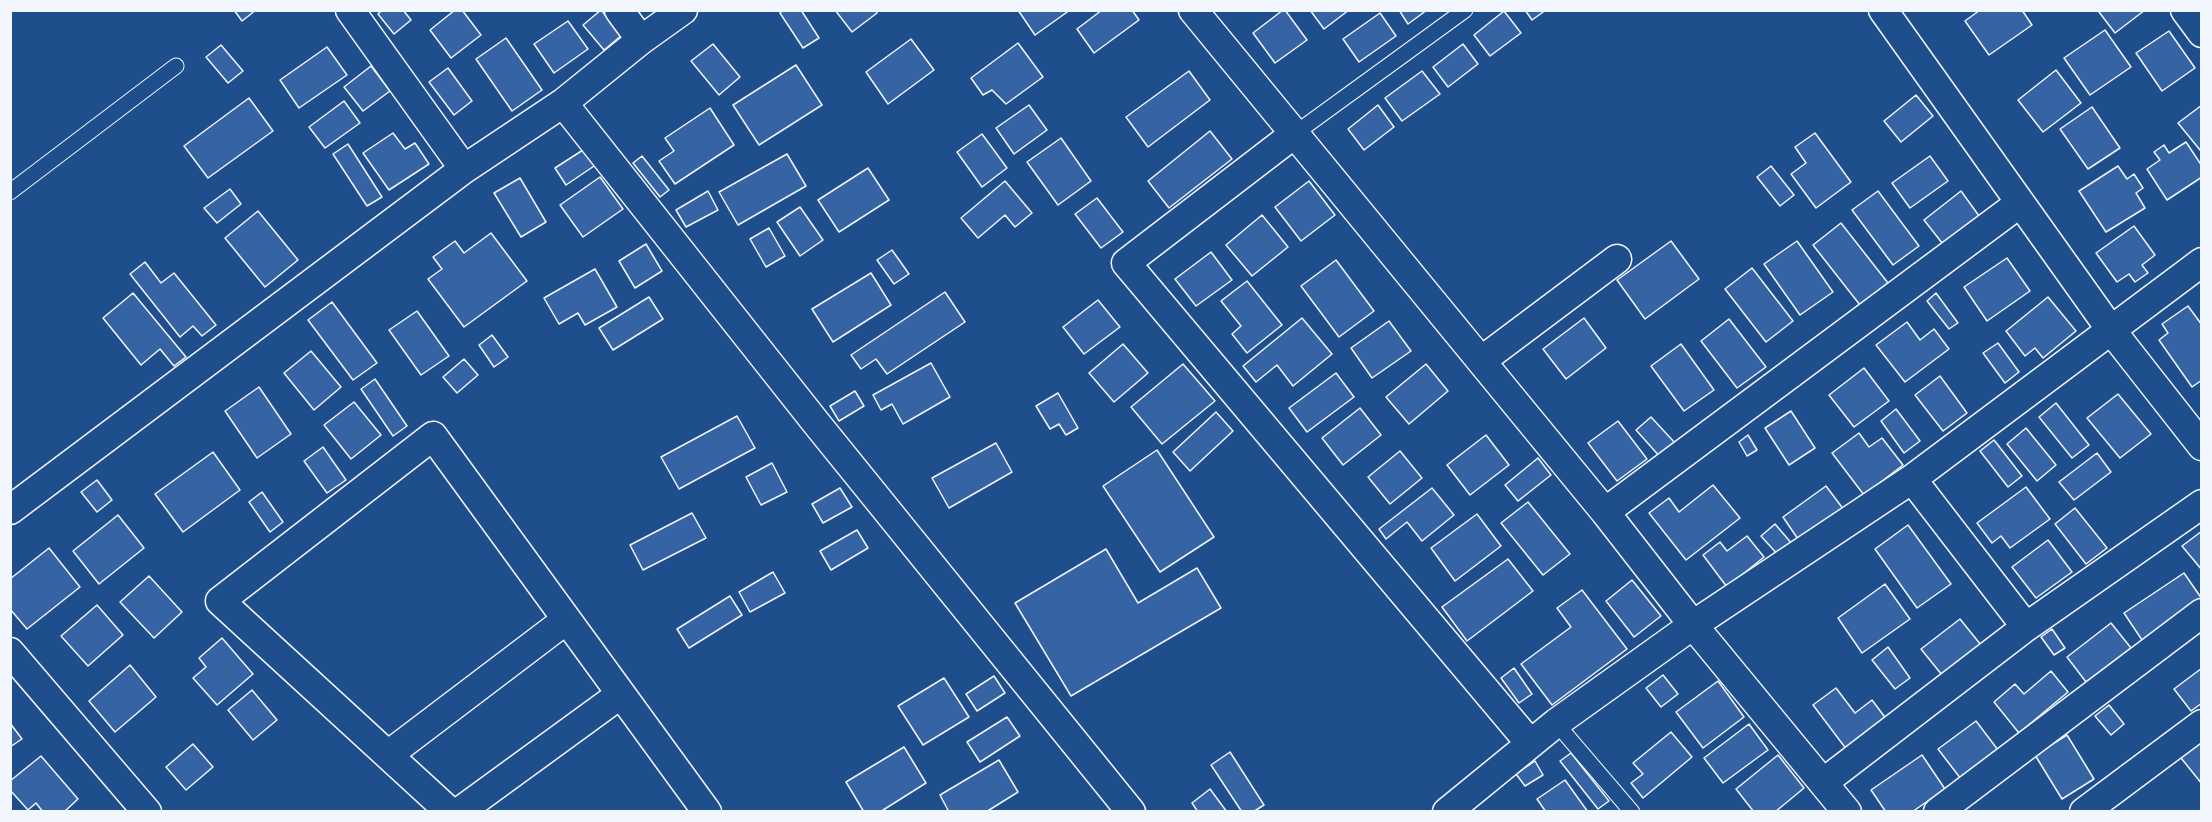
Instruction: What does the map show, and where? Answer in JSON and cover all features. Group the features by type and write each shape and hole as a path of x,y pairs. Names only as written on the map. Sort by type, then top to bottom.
{"street":[{"path":"350,10 464,169"},
{"path":"619,10 641,40"},
{"path":"14,499 464,169 562,103 641,40 683,10"},
{"path":"1193,10 1293,135 1605,512 1693,625 1847,812"},
{"path":"1883,10 2111,330 2202,446"},
{"path":"2185,10 2202,33"},
{"path":"562,103 817,424 1131,812"},
{"path":"1293,135 1126,263 1529,742"},
{"path":"1605,512 2020,203"},
{"path":"1481,361 1617,259"},
{"path":"1447,812 1529,742 1693,625 1912,479 2202,262"},
{"path":"450,812 220,601 433,436 707,812"},
{"path":"1912,479 2026,627"},
{"path":"1824,782 2026,627 2202,504"},
{"path":"1938,812 2202,614"},
{"path":"388,755 566,620"},
{"path":"10,652 147,812"},
{"path":"459,812 621,694"},
{"path":"2084,812 2202,724"}],"lane":[{"path":"1293,135 1465,10"},
{"path":"10,192 176,66"},
{"path":"1556,723 1632,812"}],"building":[{"path":"234,10 256,10 242,21"},
{"path":"382,10 403,10 411,20 394,34 378,14"},
{"path":"455,10 462,10 481,35 451,58 430,30"},
{"path":"601,10 622,35 604,50 583,25"},
{"path":"783,10 801,10 819,38 803,48 780,13"},
{"path":"835,10 876,10 877,13 852,32"},
{"path":"1018,10 1070,10 1035,35"},
{"path":"1102,10 1132,10 1139,20 1094,53 1077,29"},
{"path":"1283,10 1307,40 1275,63 1253,33"},
{"path":"1310,10 1349,10 1324,29"},
{"path":"1399,10 1427,10 1408,24"},
{"path":"1525,10 1546,10 1532,20"},
{"path":"1980,10 2022,10 2032,25 1989,55 1965,21"},
{"path":"2100,10 2145,10 2115,33 2099,12"},
{"path":"1504,11 1521,33 1490,56 1474,35"},
{"path":"1380,13 1396,36 1359,62 1343,39"},
{"path":"568,21 588,49 554,73 534,44"},
{"path":"2105,30 2131,67 2090,95 2064,58"},
{"path":"2169,31 2195,68 2162,91 2136,53"},
{"path":"506,38 542,90 512,111 476,59"},
{"path":"911,39 934,70 888,104 866,72"},
{"path":"1018,43 1043,77 1006,104 992,90 983,95 971,78"},
{"path":"713,44 740,77 719,95 691,61"},
{"path":"1463,44 1478,64 1448,87 1433,67"},
{"path":"221,45 243,71 228,83 206,57"},
{"path":"327,47 347,75 299,108 280,80"},
{"path":"796,65 822,105 759,145 733,105"},
{"path":"371,66 390,91 363,111 344,87"},
{"path":"448,68 472,101 454,115 429,82"},
{"path":"2056,70 2081,103 2043,132 2018,100"},
{"path":"1189,71 1210,100 1148,147 1126,117"},
{"path":"1422,71 1440,94 1402,121 1385,98"},
{"path":"1916,95 1933,116 1901,142 1884,121"},
{"path":"249,98 273,131 208,178 184,146"},
{"path":"344,101 360,123 325,148 309,127"},
{"path":"1029,105 1047,130 1014,154 996,128"},
{"path":"1378,105 1394,127 1364,150 1348,129"},
{"path":"2202,105 2202,148 2200,150 2178,123"},
{"path":"2092,107 2120,148 2088,169 2060,129"},
{"path":"710,108 734,145 675,184 659,161 674,151 665,138"},
{"path":"1210,131 1232,159 1169,208 1148,181"},
{"path":"393,133 405,149 415,143 429,164 389,190 363,153"},
{"path":"1815,133 1851,182 1816,208 1791,174 1806,163 1795,147"},
{"path":"982,134 1007,168 982,187 957,152"},
{"path":"1061,138 1091,181 1058,205 1027,162"},
{"path":"2186,142 2202,166 2202,177 2167,200 2147,169 2160,160 2154,152 2164,145 2169,153"},
{"path":"348,144 382,197 367,206 333,154"},
{"path":"586,148 597,164 566,185 555,168"},
{"path":"787,154 806,186 738,225 719,192"},
{"path":"642,156 669,190 660,197 633,163"},
{"path":"1930,156 1948,181 1910,208 1892,183"},
{"path":"1771,166 1794,195 1780,206 1757,177"},
{"path":"2118,166 2127,179 2134,174 2143,188 2136,193 2145,208 2106,232 2079,191"},
{"path":"868,168 889,200 839,232 818,200"},
{"path":"600,177 623,209 583,237 560,205"},
{"path":"520,178 546,222 521,237 494,193"},
{"path":"1005,181 1032,213 1015,227 1005,215 978,238 961,218"},
{"path":"1309,181 1335,215 1301,241 1275,207"},
{"path":"230,189 241,204 217,223 204,208"},
{"path":"708,191 718,210 686,227 676,210"},
{"path":"1878,191 1919,246 1893,265 1852,210"},
{"path":"1961,191 1982,220 1946,248 1924,220"},
{"path":"1097,198 1123,232 1101,248 1075,214"},
{"path":"800,207 823,240 800,256 777,222"},
{"path":"258,211 298,260 265,287 225,238"},
{"path":"1262,215 1288,247 1252,276 1226,245"},
{"path":"1841,223 1888,283 1860,305 1813,245"},
{"path":"2134,226 2155,255 2142,265 2148,273 2135,282 2129,274 2117,282 2096,253"},
{"path":"769,228 785,256 766,267 750,239"},
{"path":"491,233 527,281 464,327 428,279 442,269 433,257 455,241 464,253"},
{"path":"1671,241 1699,279 1645,319 1617,280"},
{"path":"1797,241 1833,292 1800,315 1764,264"},
{"path":"646,244 662,271 635,288 619,261"},
{"path":"892,250 909,274 894,284 877,260"},
{"path":"1211,252 1232,280 1196,306 1175,279"},
{"path":"2007,258 2030,291 1987,321 1964,287"},
{"path":"1336,260 1374,311 1339,337 1301,286"},
{"path":"145,262 161,283 174,273 216,325 202,336 193,326 180,337 130,274"},
{"path":"1752,268 1793,321 1766,342 1725,289"},
{"path":"595,269 617,307 585,325 578,313 559,324 544,298"},
{"path":"871,273 891,305 833,342 812,309"},
{"path":"1247,281 1282,325 1247,353 1232,334 1241,326 1221,301"},
{"path":"945,292 965,322 887,374 876,359 861,369 851,355"},
{"path":"133,293 186,357 174,366 160,349 141,365 103,318"},
{"path":"1936,293 1958,323 1949,329 1927,301"},
{"path":"649,297 663,319 613,350 599,328"},
{"path":"2048,297 2076,331 2043,358 2035,348 2025,356 2006,331"},
{"path":"1098,300 1120,327 1084,354 1063,327"},
{"path":"332,302 377,363 353,380 308,320"},
{"path":"2188,306 2202,325 2202,380 2192,387 2159,340 2168,333 2162,324"},
{"path":"417,311 449,356 421,375 389,330"},
{"path":"1302,318 1332,354 1293,386 1277,365 1256,382 1243,366"},
{"path":"1584,318 1606,348 1566,379 1543,349"},
{"path":"1729,319 1766,367 1737,388 1701,341"},
{"path":"1389,321 1411,351 1372,378 1351,348"},
{"path":"1907,322 1920,340 1934,329 1949,349 1905,382 1876,345"},
{"path":"492,335 508,357 494,367 479,345"},
{"path":"1998,343 2019,372 2005,383 1983,353"},
{"path":"1123,344 1148,373 1114,402 1089,373"},
{"path":"1681,344 1714,390 1684,411 1651,366"},
{"path":"311,351 341,387 314,410 284,373"},
{"path":"464,359 478,375 457,393 443,377"},
{"path":"931,363 950,397 903,424 892,404 881,410 873,395"},
{"path":"1183,364 1215,401 1162,444 1131,407"},
{"path":"1426,364 1448,391 1409,424 1386,397"},
{"path":"1864,368 1889,401 1854,427 1829,395"},
{"path":"1336,373 1354,397 1307,432 1289,408"},
{"path":"1940,376 1967,413 1943,431 1915,395"},
{"path":"375,379 407,426 393,436 361,389"},
{"path":"259,387 291,434 257,458 225,411"},
{"path":"855,391 864,406 839,421 830,406"},
{"path":"1058,393 1078,428 1066,435 1059,424 1050,429 1036,406"},
{"path":"2118,394 2151,434 2120,458 2087,418"},
{"path":"354,402 381,435 351,459 324,425"},
{"path":"2056,403 2089,445 2072,458 2039,417"},
{"path":"1360,408 1381,435 1343,465 1322,438"},
{"path":"1896,409 1920,441 1904,453 1881,421"},
{"path":"1791,411 1815,448 1789,465 1765,428"},
{"path":"1216,412 1233,431 1190,471 1173,452"},
{"path":"737,416 755,448 679,489 661,457"},
{"path":"1651,417 1676,444 1661,458 1636,430"},
{"path":"1618,421 1647,459 1617,481 1588,443"},
{"path":"2026,428 2056,465 2037,481 2007,444"},
{"path":"1859,433 1869,447 1882,438 1903,465 1864,495 1832,453"},
{"path":"1486,435 1509,465 1470,495 1447,465"},
{"path":"1748,435 1757,450 1747,456 1739,442"},
{"path":"1994,440 2022,476 2008,487 1980,451"},
{"path":"996,443 1012,472 949,508 932,478"},
{"path":"323,447 346,480 327,493 304,461"},
{"path":"1157,450 1214,537 1160,572 1103,486"},
{"path":"1400,451 1422,478 1390,504 1368,477"},
{"path":"213,452 240,490 183,532 155,494"},
{"path":"2097,453 2111,472 2074,500 2059,482"},
{"path":"1538,458 1551,475 1518,501 1505,485"},
{"path":"772,463 787,492 761,505 746,477"},
{"path":"97,480 112,500 97,512 81,492"},
{"path":"1713,485 1740,518 1686,560 1649,513 1669,498 1679,512"},
{"path":"1826,486 1844,510 1800,542 1783,517"},
{"path":"2026,487 2050,519 2010,548 2001,536 1992,543 1977,523"},
{"path":"840,488 852,507 823,523 812,504"},
{"path":"1432,488 1454,515 1422,541 1407,522 1386,539 1379,529"},
{"path":"262,492 283,522 270,532 249,502"},
{"path":"1528,502 1570,554 1543,575 1501,523"},
{"path":"2075,508 2107,548 2086,564 2055,524"},
{"path":"692,513 706,538 643,570 630,545"},
{"path":"1477,514 1501,546 1455,581 1431,548"},
{"path":"118,515 144,548 99,584 73,551"},
{"path":"1775,524 1793,545 1779,556 1761,536"},
{"path":"1908,525 1951,584 1917,608 1875,549"},
{"path":"857,530 868,548 831,570 820,551"},
{"path":"2202,531 2202,570 2182,546"},
{"path":"1747,536 1764,557 1727,587 1703,555 1720,542 1727,551"},
{"path":"2048,540 2072,572 2036,598 2012,567"},
{"path":"49,548 80,587 27,629 10,609 10,579"},
{"path":"1106,549 1138,603 1197,568 1221,608 1071,696 1015,603"},
{"path":"1508,559 1533,591 1467,641 1442,607"},
{"path":"773,572 785,593 750,612 739,592"},
{"path":"2184,573 2202,599 2142,640 2124,613"},
{"path":"149,576 182,612 154,638 120,602"},
{"path":"1632,580 1661,616 1634,637 1606,601"},
{"path":"1885,584 1910,619 1862,653 1838,618"},
{"path":"1582,590 1627,649 1552,705 1521,664 1571,627 1557,608"},
{"path":"730,596 742,615 689,648 677,629"},
{"path":"97,605 123,635 88,666 61,636"},
{"path":"1960,619 1981,645 1942,675 1921,649"},
{"path":"2111,623 2131,648 2086,682 2067,657"},
{"path":"2052,629 2065,648 2054,655 2041,637"},
{"path":"222,638 253,674 217,705 193,678 206,667 199,658"},
{"path":"1888,647 1910,678 1895,689 1872,660"},
{"path":"130,665 156,697 115,732 89,701"},
{"path":"1514,668 1532,694 1519,703 1501,678"},
{"path":"2202,668 2202,703 2191,711 2174,689"},
{"path":"2051,671 2068,692 2019,733 1994,702 2015,684 2024,694"},
{"path":"1663,675 1678,694 1661,707 1646,688"},
{"path":"994,676 1005,693 977,711 966,694"},
{"path":"944,678 969,717 923,745 898,706"},
{"path":"1718,681 1744,717 1703,748 1676,712"},
{"path":"1836,688 1855,713 1872,700 1887,720 1847,750 1813,705"},
{"path":"252,690 277,720 253,740 228,710"},
{"path":"2109,705 2124,724 2111,735 2095,716"},
{"path":"1007,717 1020,736 980,762 967,742"},
{"path":"1976,721 1998,750 1961,779 1938,749"},
{"path":"10,723 22,739 10,747"},
{"path":"1749,724 1768,750 1723,783 1704,758"},
{"path":"1671,732 1692,757 1643,798 1631,783 1643,774 1633,763"},
{"path":"2067,735 2094,779 2062,799 2035,755"},
{"path":"2202,735 2202,784 2177,753"},
{"path":"193,744 213,767 186,790 166,767"},
{"path":"904,747 926,783 880,812 864,812 846,782"},
{"path":"1230,752 1264,805 1253,812 1242,812 1211,765"},
{"path":"1571,753 1609,801 1598,809 1560,761"},
{"path":"1778,755 1804,788 1775,812 1754,812 1736,789"},
{"path":"1922,755 1945,789 1912,812 1886,812 1871,790"},
{"path":"41,756 78,799 64,812 43,812 36,803 28,810 10,790 10,781"},
{"path":"999,760 1018,792 986,812 949,812 940,795"},
{"path":"1535,761 1543,775 1525,786 1516,774"},
{"path":"1565,780 1588,812 1546,812 1537,799"},
{"path":"1210,789 1227,812 1198,812 1192,803"}]}
